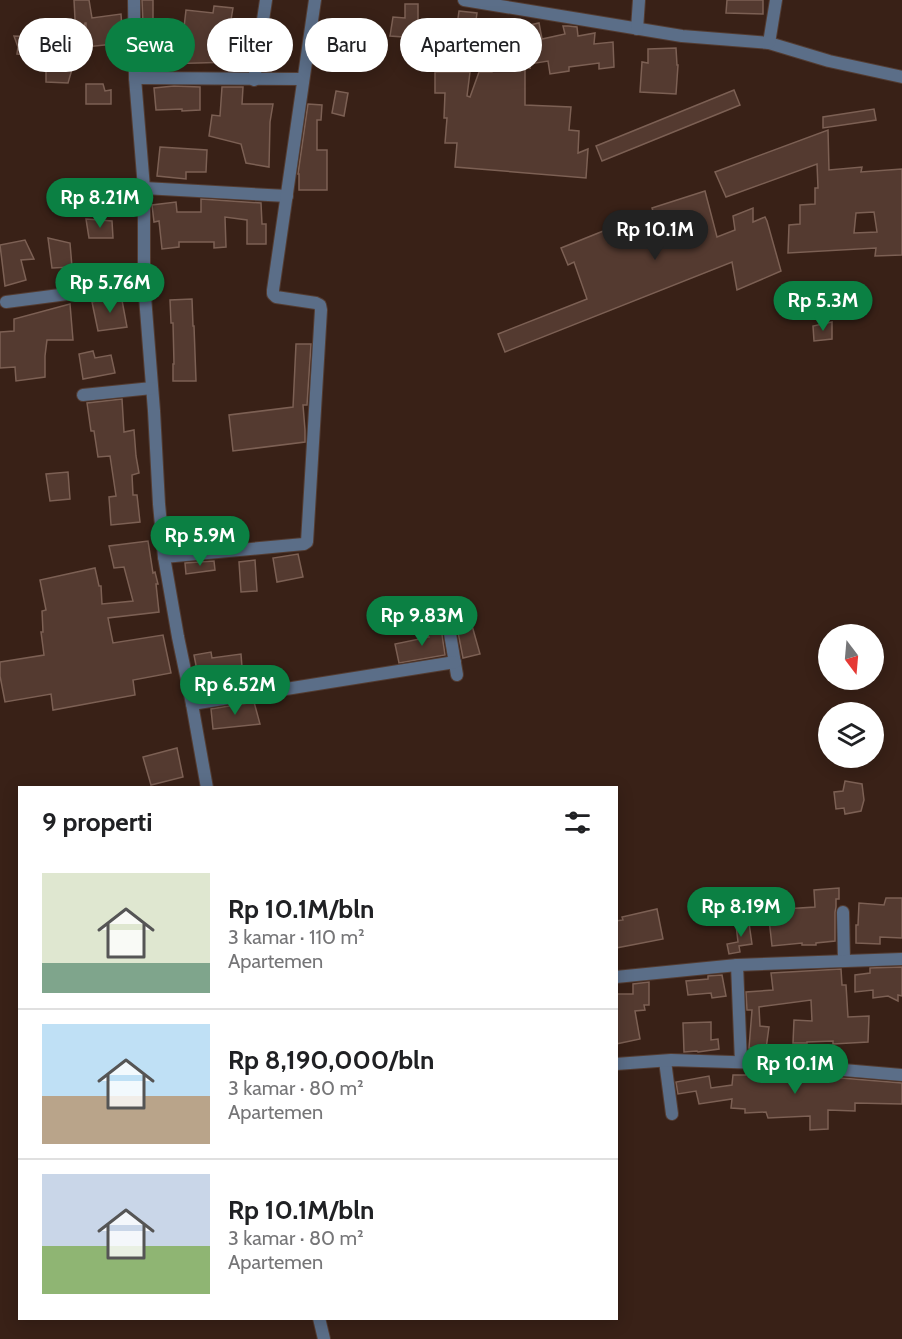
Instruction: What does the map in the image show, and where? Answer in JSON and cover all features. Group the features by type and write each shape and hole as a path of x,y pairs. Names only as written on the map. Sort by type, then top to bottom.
{"street":[{"path":"134,0 135,78 144,188 144,284 159,504 164,557 177,637 207,786"},
{"path":"254,80 266,0"},
{"path":"164,557 308,542 321,310 320,305 316,303 277,298 273,294 315,0"},
{"path":"465,0 682,36 769,43 830,61 902,77"},
{"path":"637,29 639,0"},
{"path":"769,43 776,0"},
{"path":"135,78 303,79"},
{"path":"144,188 287,196"},
{"path":"6,302 144,284"},
{"path":"83,395 152,388"},
{"path":"192,704 456,668 447,616"},
{"path":"843,912 844,960"},
{"path":"618,977 737,965 902,959"},
{"path":"737,965 741,1062"},
{"path":"664,1061 672,1114"},
{"path":"618,1064 664,1061 741,1062 902,1075"},
{"path":"319,1320 324,1339"}],"building":[{"path":"74,0 89,0 92,18 75,18"},
{"path":"142,0 153,0 153,18 143,18"},
{"path":"727,0 763,0 763,14 726,13"},
{"path":"405,4 418,4 418,18 405,18"},
{"path":"214,6 233,8 231,18 207,18 207,63 195,63 195,18 185,18 186,10 213,13"},
{"path":"459,11 477,13 476,18 458,18"},
{"path":"121,14 121,18 105,18 105,45 93,46 92,18"},
{"path":"393,17 405,18 400,18 400,37 390,36"},
{"path":"563,26 577,27 578,36 595,33 594,44 613,42 614,67 599,69 599,63 569,67 569,71 550,74 548,61 542,62 542,39 565,34"},
{"path":"676,48 678,65 676,94 640,92 642,62 648,63 648,49"},
{"path":"46,72 71,72 68,83 46,82"},
{"path":"435,72 470,72 467,96 470,97 479,72 525,72 525,105 571,107 569,130 579,131 578,153 588,149 586,178 455,167 457,143 445,143 447,118 444,118 445,93 435,93"},
{"path":"86,84 103,84 105,91 111,90 111,104 86,104"},
{"path":"200,87 200,110 156,110 154,88"},
{"path":"222,87 243,87 242,104 273,104 270,122 269,167 246,163 241,144 209,136 212,115 220,116"},
{"path":"734,90 740,105 602,161 596,146"},
{"path":"336,91 348,93 344,116 332,113"},
{"path":"308,104 322,105 321,120 317,120 317,150 327,150 327,190 299,190 298,174"},
{"path":"874,109 876,120 823,128 823,117"},
{"path":"828,130 829,170 862,167 861,172 902,169 902,255 875,256 876,248 788,253 789,225 800,224 800,205 815,204 815,188 818,188 817,164 726,197 715,172","holes":["874,212 877,232 854,233 856,213"]},
{"path":"160,147 207,150 206,172 186,172 186,179 157,176"},
{"path":"705,191 717,237 735,230 733,216 753,208 753,222 765,217 781,271 737,290 732,262 505,352 498,334 587,299 574,262 568,265 561,248 653,211 652,208"},
{"path":"201,199 261,203 262,224 266,224 266,244 247,244 247,220 225,217 226,247 214,248 214,242 179,242 179,247 162,249 159,221 154,222 152,205 176,202 177,212 201,212"},
{"path":"86,219 112,221 113,238 89,238"},
{"path":"48,238 70,243 72,267 52,268"},
{"path":"25,240 34,259 21,260 26,280 5,286 0,245"},
{"path":"121,295 127,327 98,331 92,302"},
{"path":"192,299 196,381 173,381 173,323 171,323 170,300"},
{"path":"70,304 73,340 47,340 45,377 16,381 15,367 0,368 0,332 14,331 14,319"},
{"path":"832,322 832,339 814,341 813,326"},
{"path":"296,344 311,344 307,405 303,405 305,442 233,451 229,415 293,407"},
{"path":"93,351 95,358 111,355 115,373 83,379 79,354"},
{"path":"122,399 124,432 134,430 139,473 132,475 133,495 137,495 140,522 111,525 109,497 116,496 110,456 98,457 87,403"},
{"path":"68,472 70,499 50,501 46,474"},
{"path":"148,541 153,573 155,572 158,584 156,584 159,612 108,618 113,643 163,635 171,673 133,680 135,695 53,710 51,694 5,702 0,662 44,655 41,632 43,632 42,611 46,610 40,580 95,568 99,586 101,586 102,604 133,601 124,567 114,568 109,546"},
{"path":"298,554 303,577 277,582 273,558"},
{"path":"255,560 257,591 241,592 239,562"},
{"path":"214,561 215,570 186,574 185,563"},
{"path":"456,622 471,622 480,654 463,658"},
{"path":"425,628 441,628 445,655 399,663 395,644 429,637"},
{"path":"211,652 212,658 241,654 243,680 200,686 194,655"},
{"path":"254,702 260,724 213,729 211,709"},
{"path":"177,748 183,777 151,785 143,757"},
{"path":"845,781 862,784 864,800 861,811 845,814 844,808 836,809 834,792 843,791"},
{"path":"839,888 839,899 836,899 835,912 835,941 816,943 816,945 802,945 802,943 772,946 768,910 815,907 814,890"},
{"path":"886,898 902,898 902,938 880,937 880,944 856,943 859,903 884,905"},
{"path":"657,909 663,939 618,948 618,921 623,920 622,917"},
{"path":"749,923 752,944 739,946 740,952 729,954 727,944 738,942 736,925"},
{"path":"902,967 902,996 898,995 898,1001 888,996 873,998 873,990 855,992 855,975 870,973 870,968"},
{"path":"841,969 842,985 846,985 848,1017 869,1016 868,1042 793,1043 794,1020 812,1021 811,1000 759,1007 760,1026 769,1027 766,1049 749,1048 752,1010 747,1010 746,992 773,990 771,973"},
{"path":"722,975 726,996 712,998 711,993 688,995 686,981"},
{"path":"649,982 649,1005 644,1005 645,1010 635,1011 640,1039 618,1044 618,994 633,994 633,984"},
{"path":"711,1022 711,1040 718,1039 719,1049 684,1052 683,1023"},
{"path":"746,1072 902,1083 902,1104 855,1103 855,1111 828,1110 828,1129 810,1130 810,1116 768,1118 766,1112 745,1113 745,1109 731,1108 732,1099 699,1104 696,1091 678,1094 676,1082 709,1076 711,1088 732,1085 733,1075 746,1075"}]}
